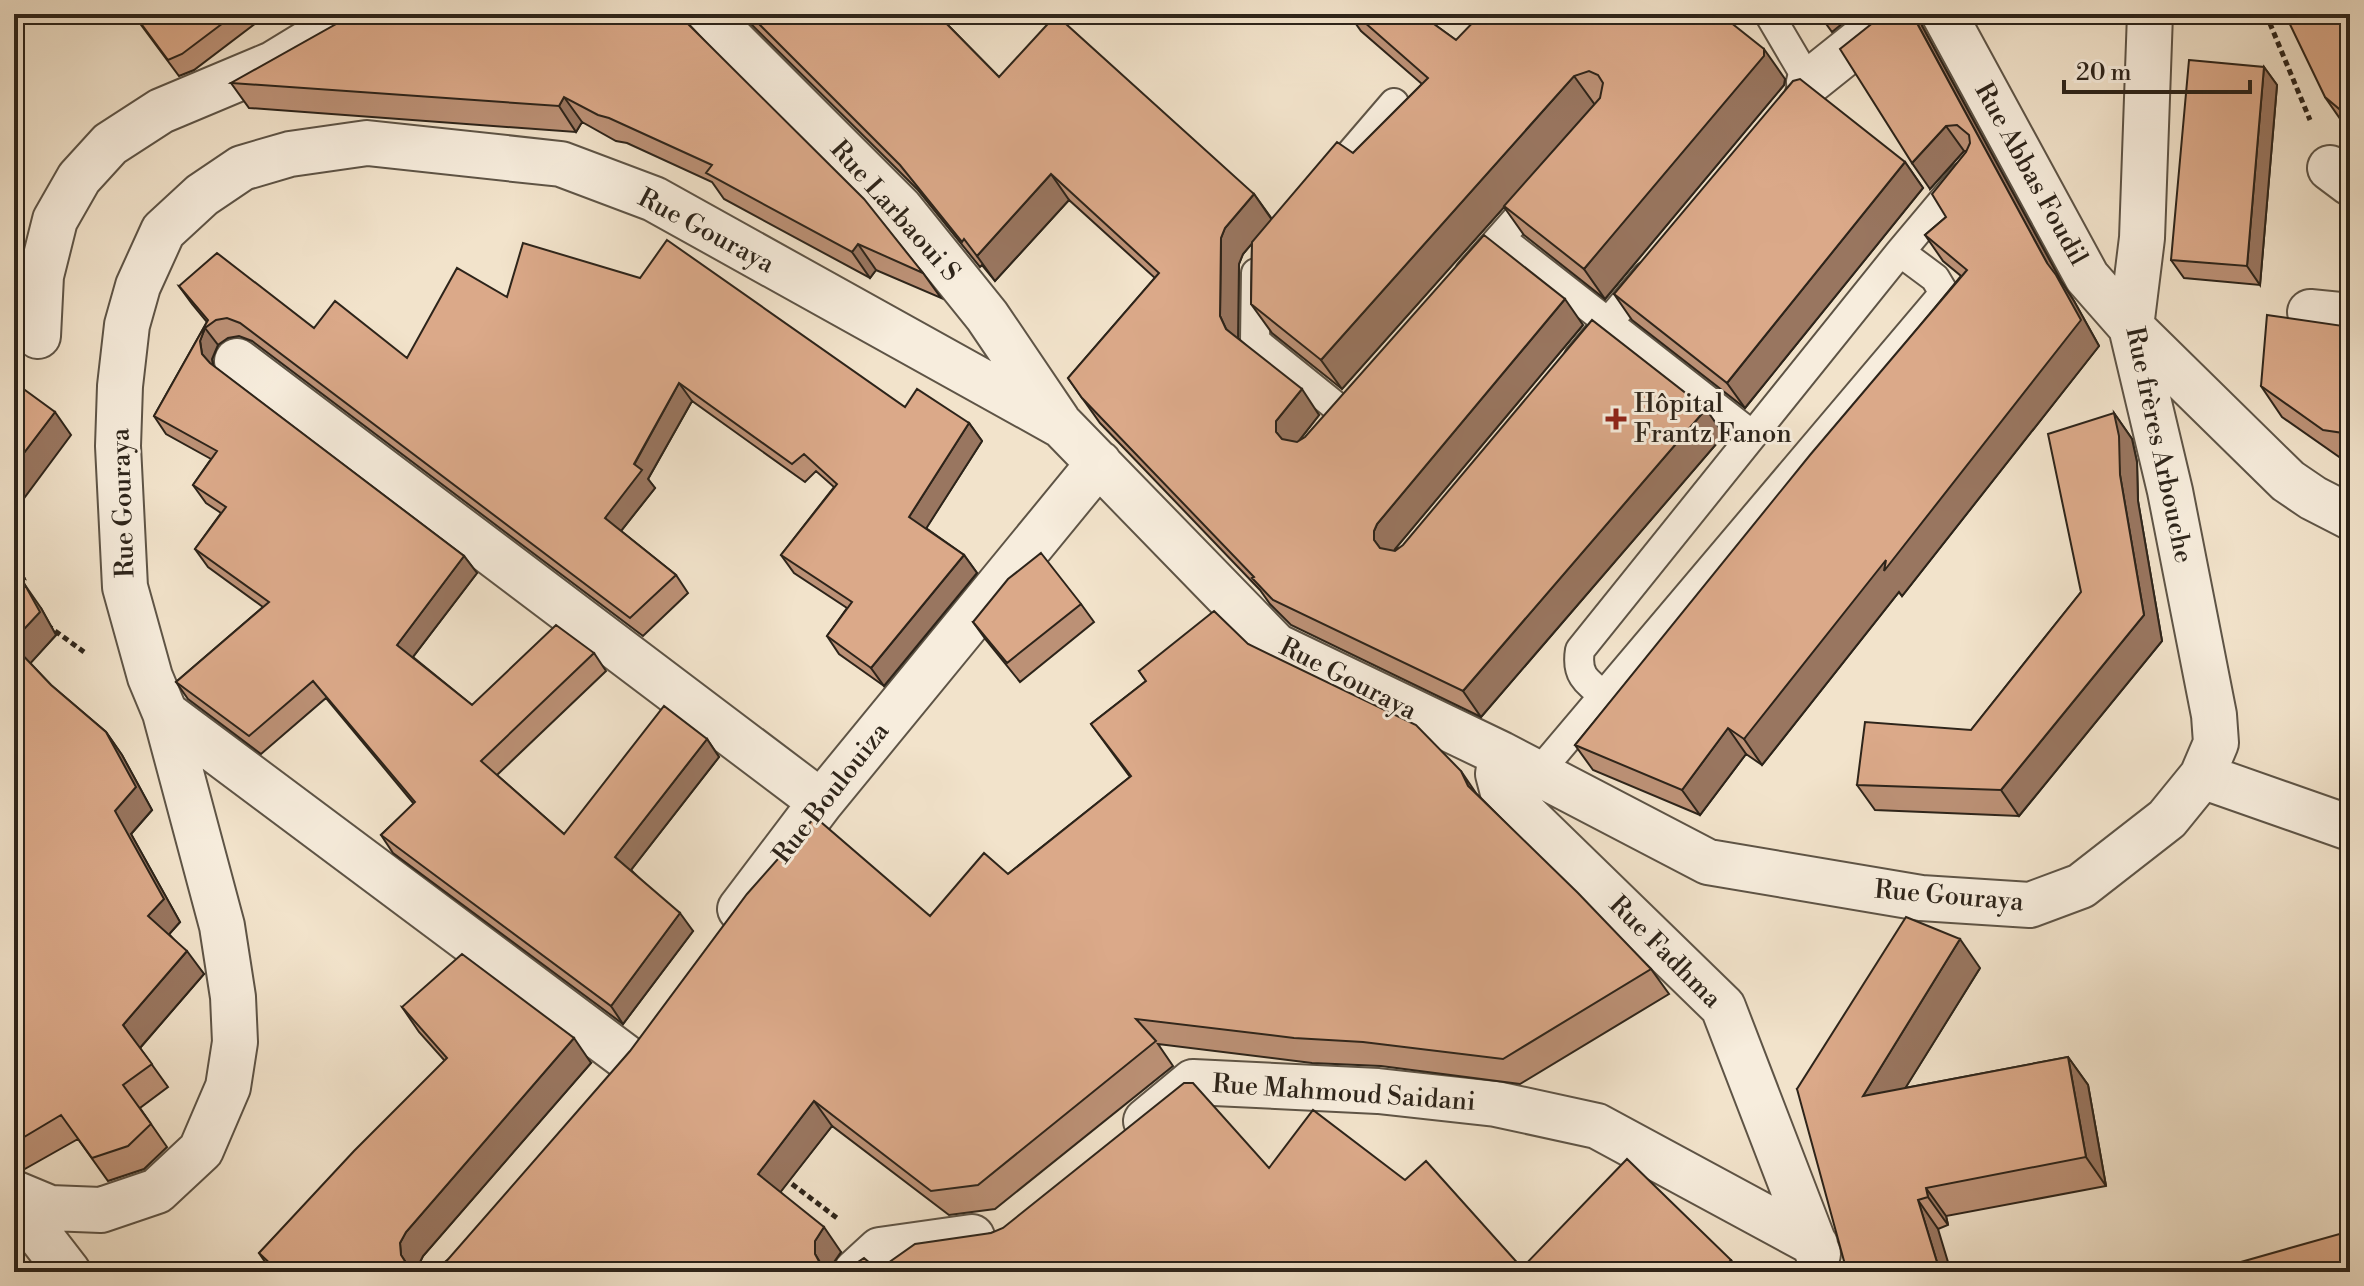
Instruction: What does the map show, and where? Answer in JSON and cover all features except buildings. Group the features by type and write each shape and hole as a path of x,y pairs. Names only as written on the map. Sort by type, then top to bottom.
{"street":[{"path":"38,336 41,276 55,220 79,178 110,144 161,111 273,64 355,14"},
{"name":"Rue Larbaoui S","path":"706,14 900,208 987,316 1062,426"},
{"path":"1809,82 1894,14"},
{"name":"Rue Abbas Foudil","path":"1944,14 2087,277 2131,327 2288,481 2350,517"},
{"name":"Rue frères Arbouche","path":"2150,14 2142,238 2131,327 2170,491 2214,715 2216,743 2202,776"},
{"name":"Rue Gouraya","path":"14,1193 50,1208 101,1210 157,1191 201,1150 228,1087 235,1042 233,997 222,926 165,713 150,677 125,587 118,446 120,386 127,325 138,286 163,231 202,195 242,168 290,154 367,143 561,164 654,199 1062,426 1276,646 1520,763 1708,862 1921,898 2030,905 2081,886 2092,878 2167,819 2202,776"},
{"path":"237,361 821,802"},
{"path":"2170,491 2179,446 2192,430 2214,421 2240,435"},
{"name":"Rue Boulouiza","path":"720,936 821,802 1099,463"},
{"path":"165,713 615,1074 655,1022"},
{"name":"Rue Fadhma","path":"1520,763 1498,774 1503,793 1723,1007 1819,1258"},
{"path":"2202,776 2350,828"},
{"name":"Rue Mahmoud Saidani","path":"1114,1147 1193,1082 1378,1091 1496,1104 1597,1126 1819,1258"},
{"path":"14,1202 68,1272"},
{"path":"868,1261 1005,1233"}],"lane":[{"path":"1769,14 1809,82 1779,118"},
{"path":"1305,207 1394,103"},
{"path":"1604,695 1586,682 1578,664 1580,650 1971,167"},
{"path":"1448,296 1559,172"},
{"path":"1500,238 1752,435"},
{"path":"1558,382 1668,251"},
{"path":"1520,763 1604,695 1944,293 1935,278 1900,252"},
{"path":"1266,253 1256,265 1255,341 1336,422 1365,389"}],"path":[{"path":"2266,14 2340,176"},
{"path":"779,1174 868,1261"}],"place":[{"name":"Hôpital Frantz Fanon","path":"1616,419"}]}
